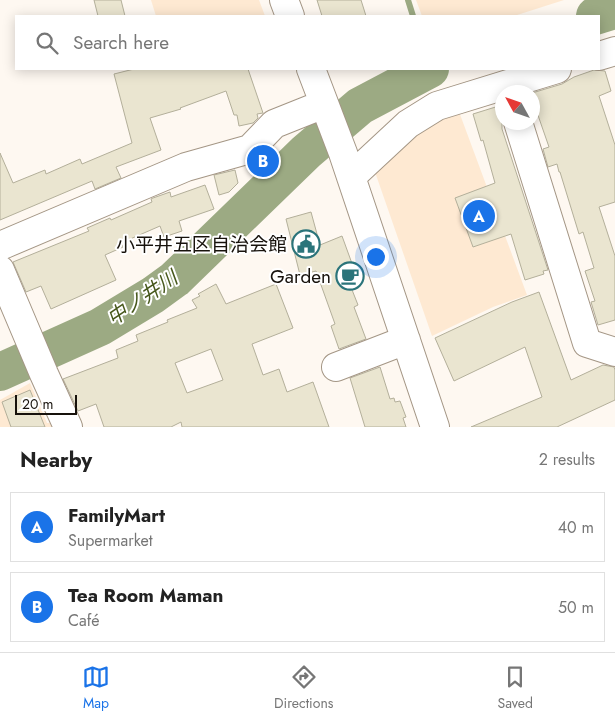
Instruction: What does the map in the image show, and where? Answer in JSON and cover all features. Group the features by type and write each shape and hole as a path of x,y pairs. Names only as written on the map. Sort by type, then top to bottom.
{"street":[{"path":"284,0 290,15"},
{"path":"600,56 615,51"},
{"path":"311,70 347,165 435,427"},
{"path":"517,85 554,70"},
{"path":"347,165 437,106 495,92"},
{"path":"0,246 186,167 250,149 274,124 325,106"},
{"path":"520,130 587,343 615,352"},
{"path":"0,270 68,427"},
{"path":"336,367 406,340"}],"shaded area":[{"path":"151,0 259,0 265,15 156,15"},
{"path":"416,0 564,0 517,15 422,15"},
{"path":"458,109 527,295 493,307 432,336 375,172 417,130"},
{"path":"30,383 47,423 50,423 52,427 0,427 0,400"}],"building":[{"path":"94,0 121,0 125,15 98,15"},
{"path":"317,0 361,0 366,15 322,15"},
{"path":"130,70 248,70 263,113 257,114 258,118 253,123 239,126 237,115 234,115 226,91 181,109 150,118 161,150 116,167 121,178 95,189 92,181 0,220 0,153 13,183 45,170 46,174 80,159 82,164 132,143 114,74"},
{"path":"594,70 605,71 611,91 599,96 615,145 615,202 599,207 615,256 615,320 598,325 591,302 595,301 585,271 594,268 583,232 579,234 557,164 548,167 543,149 549,147 540,121 540,91 562,84 574,77"},
{"path":"495,107 495,130 502,130 548,270 543,271 544,274 525,280 511,234 473,247 455,198 495,183 483,140 481,141 473,114"},
{"path":"235,170 238,183 229,192 219,195 214,175"},
{"path":"205,185 214,209 179,221 182,231 164,237 160,226 121,243 123,247 105,255 116,280 51,309 41,286 26,292 13,262 89,231 87,228 152,202 151,199 153,198 170,192 171,197"},
{"path":"311,212 320,245 342,236 354,269 345,272 358,305 354,307 366,339 339,349 331,326 335,324 316,271 300,275 286,219"},
{"path":"216,284 226,304 276,284 293,328 252,344 263,375 279,369 287,392 313,382 329,427 182,427 181,422 171,427 104,427 96,404 78,411 63,379 118,358 116,350 138,341 136,335 197,308 192,300 200,296 198,294","holes":["211,349 223,380 187,393 175,363"]},
{"path":"539,292 571,380 603,365 614,367 615,400 557,427 471,427 542,397 525,347 454,381 435,338 512,302"},
{"path":"380,367 390,399 394,398 395,402 400,401 406,417 403,418 406,427 365,427 350,378"},
{"path":"30,390 45,427 11,427 2,402"}],"waterway":[{"path":"408,0 413,15"},
{"name":"中ノ井川","path":"598,15 615,10"},
{"name":"中ノ井川","path":"0,372 100,327 153,295 175,279 306,152 360,106 428,70"}],"place":[{"name":"Tea Room Maman","path":"263,161"},
{"name":"FamilyMart","path":"479,216"},
{"name":"小平井五区自治会館","path":"306,244"},
{"name":"Garden","path":"350,276"}]}
